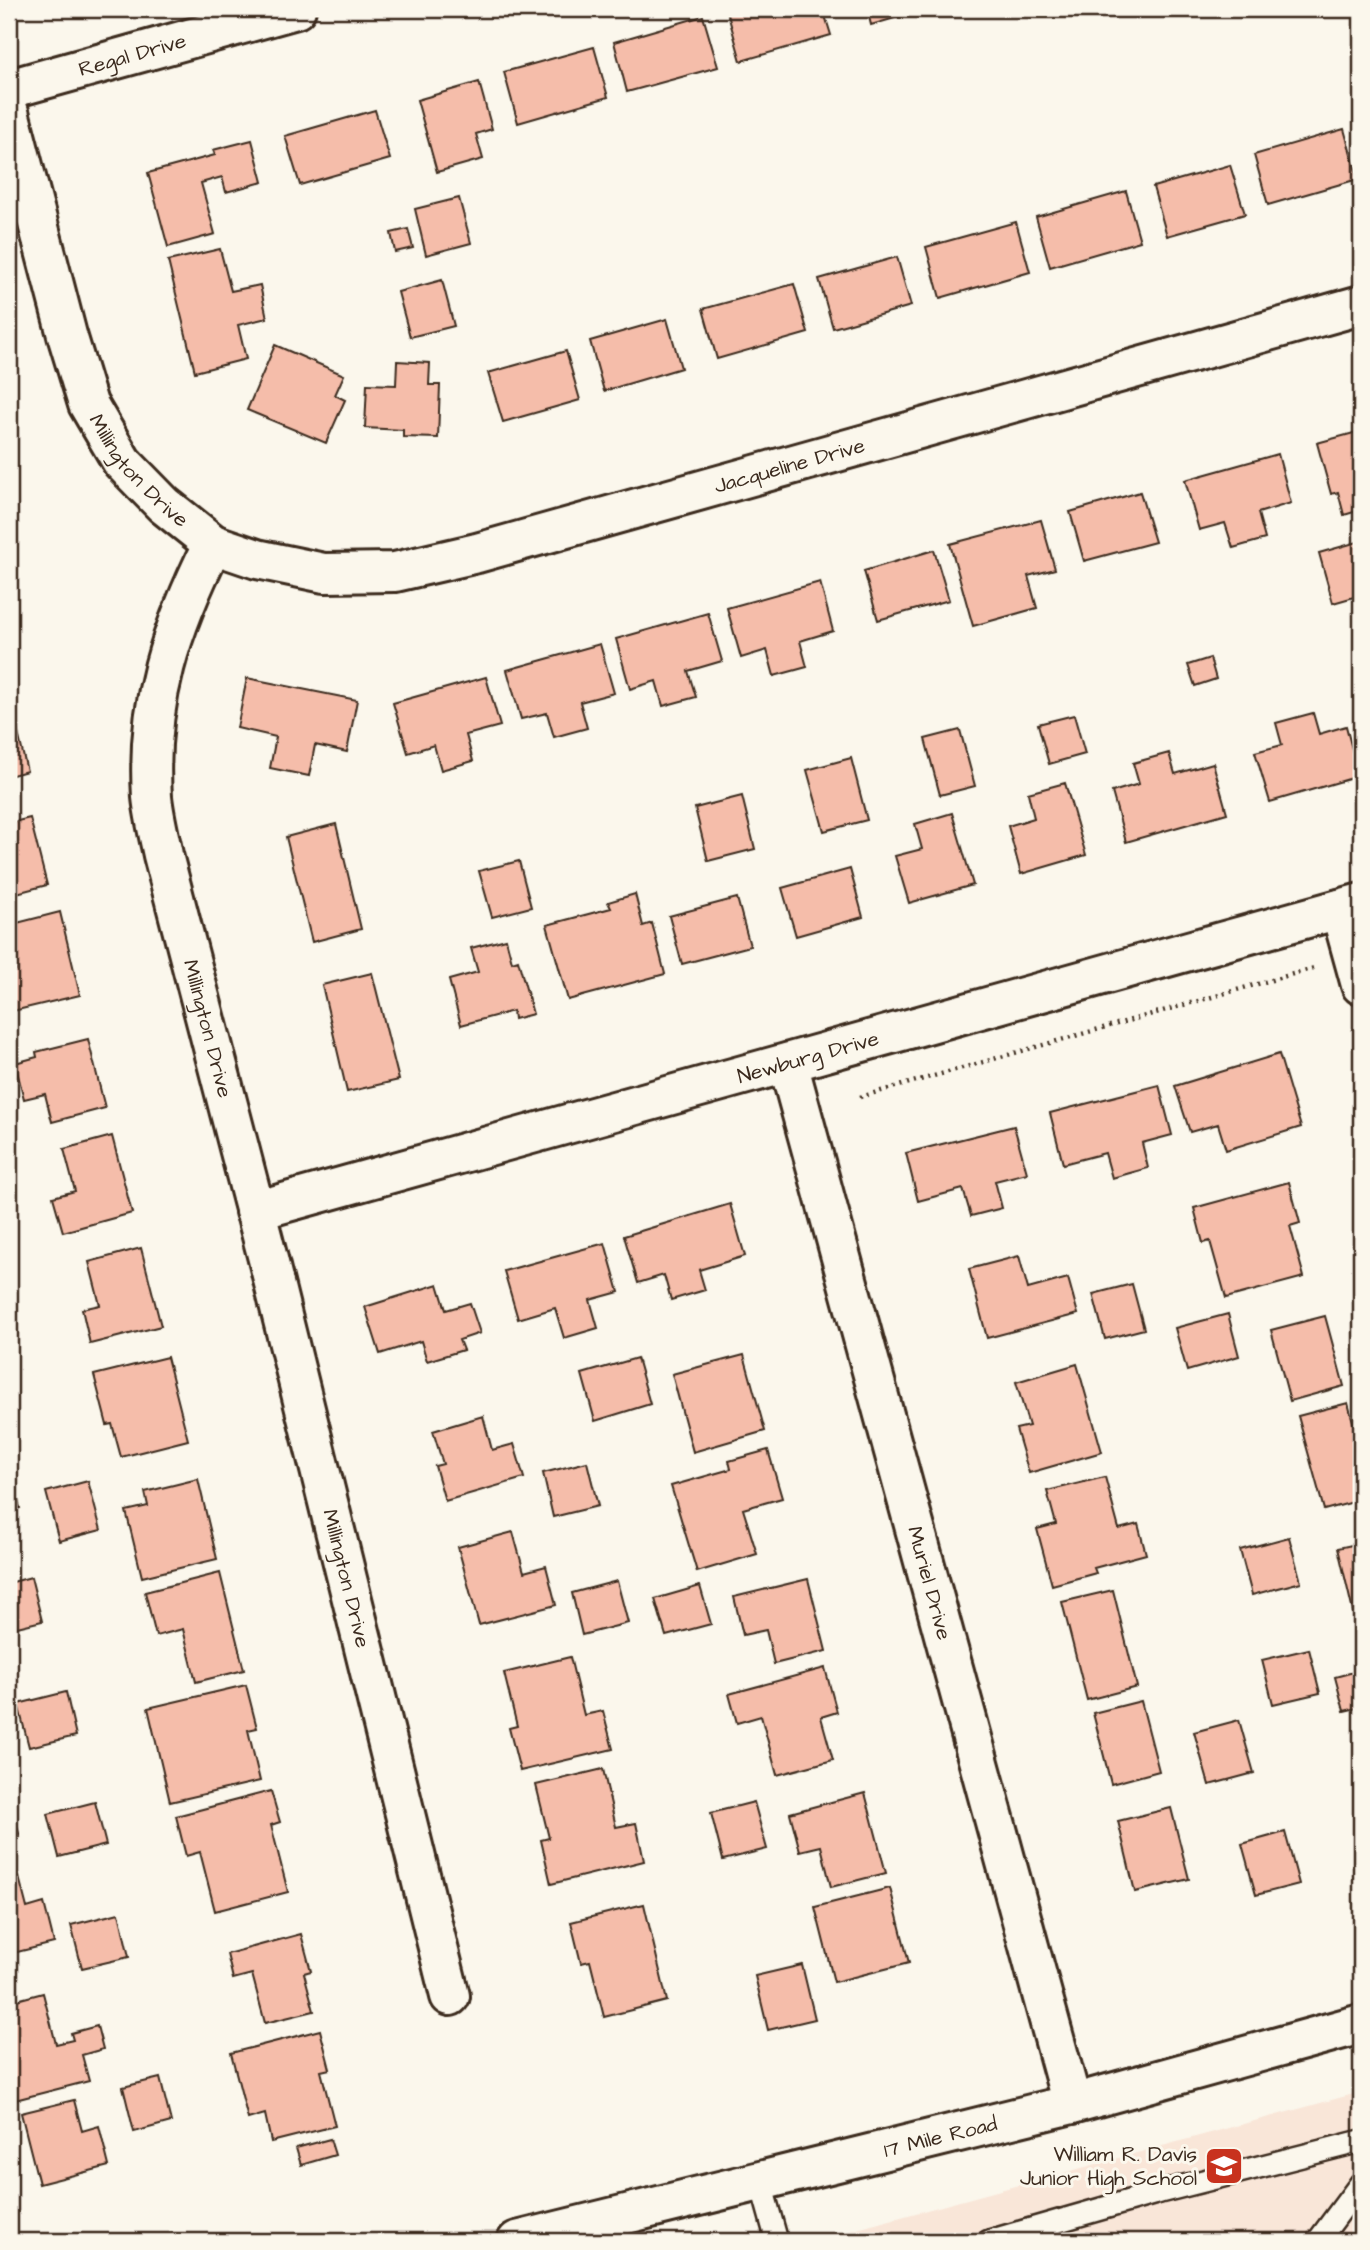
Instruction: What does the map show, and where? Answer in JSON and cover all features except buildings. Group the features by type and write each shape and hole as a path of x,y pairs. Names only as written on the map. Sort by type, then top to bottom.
{"street":[{"name":"Regal Drive","path":"9,89 296,9"},
{"name":"Millington Drive","path":"9,112 63,322 88,404 122,461 164,505 214,544 177,622 162,675 151,743 152,799 163,855 256,1211 450,1996"},
{"name":"Jacqueline Drive","path":"214,544 257,559 324,573 395,572 477,553 1361,305"},
{"name":"Newburg Drive","path":"256,1211 1351,906"},
{"path":"1351,906 1361,985"},
{"name":"Muriel Drive","path":"788,1063 1072,2104"},
{"name":"17 Mile Road","path":"517,2241 1072,2104 1361,2024"}],"lane":[{"path":"989,2241 1160,2192 1361,2141"},
{"path":"760,2180 777,2241"},
{"path":"1318,2241 1361,2183"}],"path":[{"path":"860,1097 1325,965"}],"shaded area":[{"name":"William R. Davis Junior High School","path":"1361,2092 1361,2241 813,2241"}],"place":[{"name":"William R. Davis Junior High School","path":"1224,2166"}]}
